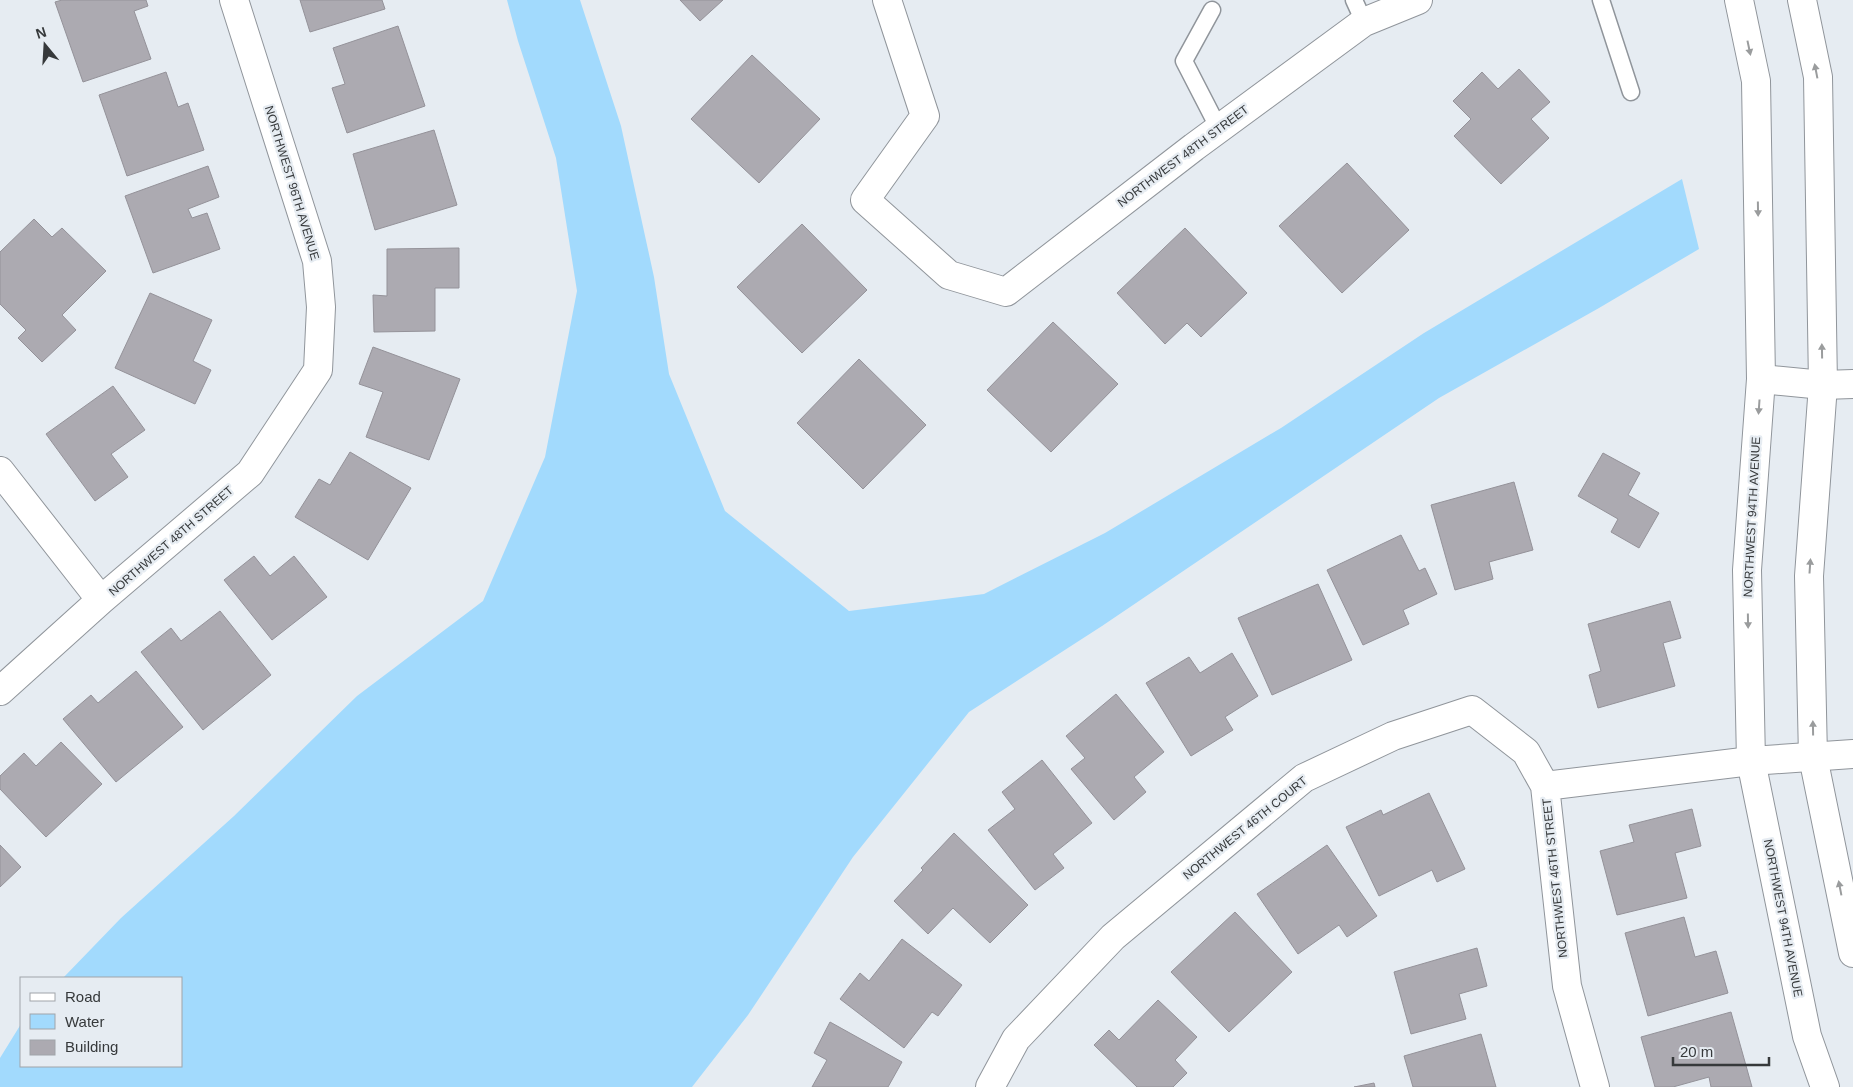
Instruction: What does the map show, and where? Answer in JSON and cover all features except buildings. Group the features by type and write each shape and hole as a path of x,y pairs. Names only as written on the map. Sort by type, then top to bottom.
{"street":[{"name":"NORTHWEST 96TH AVENUE","path":"234,0 318,261 321,307 318,370"},
{"name":"NORTHWEST 48TH STREET","path":"887,0 925,116 865,200 949,275 1006,292 1219,129 1359,11 1418,0"},
{"name":"NORTHWEST 94TH AVENUE","path":"1739,0 1756,82 1760,379 1747,570 1751,761 1807,1036 1825,1087"},
{"path":"1802,0 1818,77 1823,385 1809,576 1813,757 1853,953"},
{"name":"NORTHWEST 48TH STREET","path":"0,691 102,600 250,473 318,370"},
{"path":"1760,379 1823,385 1853,384"},
{"path":"0,471 102,600"},
{"name":"NORTHWEST 46TH COURT","path":"990,1087 1016,1038 1113,937 1304,778 1393,736 1472,710 1526,752 1545,786"},
{"name":"NORTHWEST 46TH STREET","path":"1595,1087 1566,986 1545,786 1751,761 1853,754"}],"lane":[{"path":"1601,0 1632,92"},
{"path":"1212,10 1184,61 1219,129"}],"water":[{"path":"507,0 580,0 621,126 654,277 669,374 725,511 849,611 984,594 1105,533 1281,428 1424,333 1682,179 1699,249 1439,398 1102,626 969,712 853,857 748,1015 692,1087 0,1087 0,1058 20,1026 20,1067 182,1067 182,977 64,977 121,918 234,816 357,696 483,601 545,457 577,291 556,158 518,41"}]}
